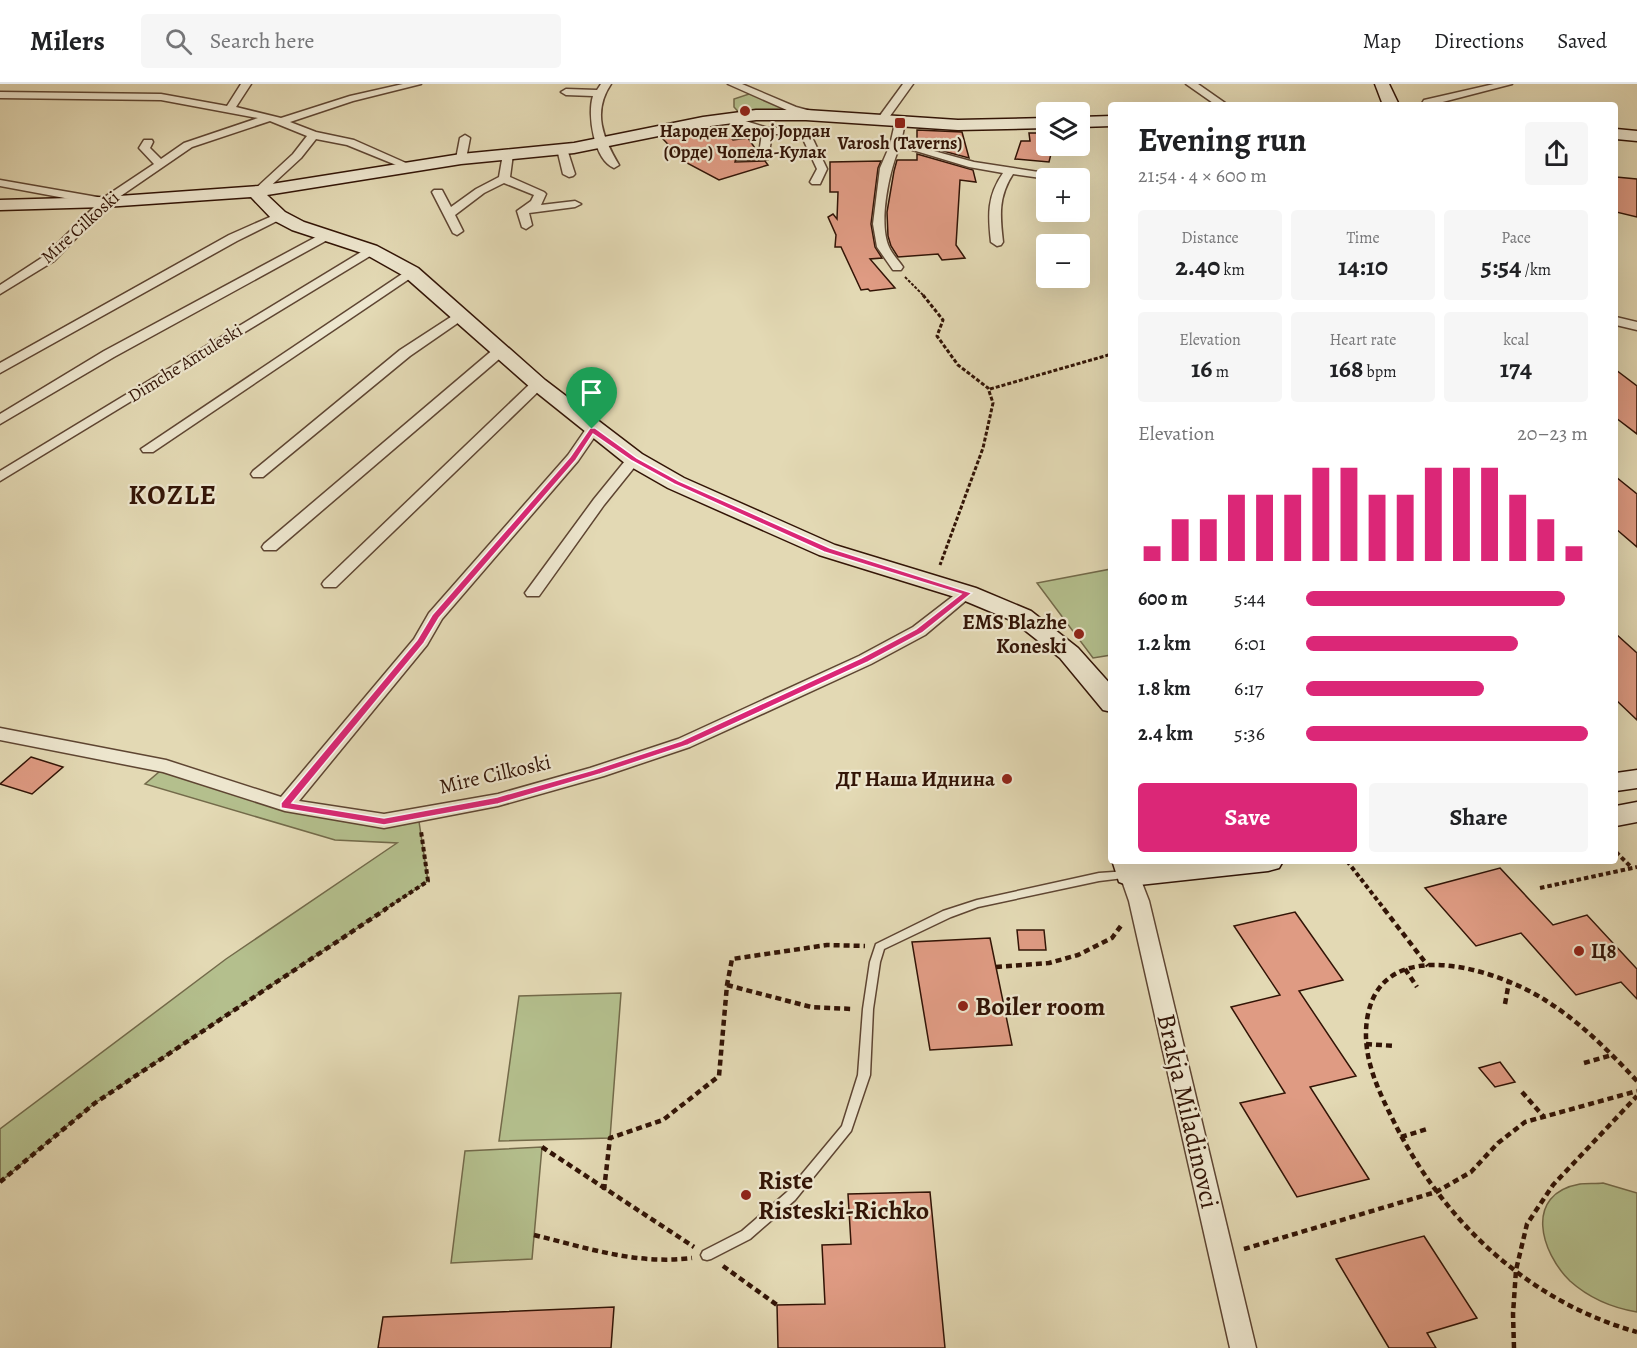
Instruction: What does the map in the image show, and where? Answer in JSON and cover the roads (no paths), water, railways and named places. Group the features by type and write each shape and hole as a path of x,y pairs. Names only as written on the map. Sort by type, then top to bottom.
{"street":[{"path":"230,109 246,84"},
{"name":"Mire Cilkoski","path":"0,290 50,258 105,202 188,146 276,119 416,84"},
{"path":"733,84 794,109 828,117"},
{"path":"881,121 908,84"},
{"path":"1191,84 1218,102"},
{"path":"1382,84 1390,102"},
{"path":"1428,102 1508,84"},
{"path":"566,92 603,88 594,119 601,143 614,165"},
{"path":"0,95 160,97 230,109 276,119 313,135 350,142 410,167"},
{"path":"0,205 105,202 259,191 461,159 601,143 726,118 779,114 900,123 958,125 1036,123"},
{"path":"726,118 767,131 789,131 807,138 822,169 816,182"},
{"path":"1090,122 1108,122"},
{"path":"897,267 884,247 879,224 885,168 895,145 900,123"},
{"path":"741,158 764,157 767,131"},
{"path":"1618,134 1637,136"},
{"path":"259,191 297,156 313,135"},
{"path":"461,159 465,138"},
{"path":"148,142 144,148 160,164"},
{"path":"895,145 907,145 973,165 1036,174"},
{"path":"562,149 569,174"},
{"path":"504,179 508,154"},
{"path":"997,242 993,199 997,188 1010,171"},
{"path":"504,179 540,194 536,203 523,211"},
{"path":"450,213 504,179"},
{"path":"0,183 105,202"},
{"path":"259,191 259,196 279,216 298,226 371,250 411,272 538,384 592,429 634,459 676,483 827,550 967,593 1022,616 1069,653 1108,699"},
{"path":"438,192 457,231"},
{"path":"523,211 575,204"},
{"path":"523,211 526,225"},
{"path":"0,369 233,238 279,216"},
{"name":"Dimche Antuleski","path":"0,420 109,354 327,235"},
{"name":"Dimche Antuleski","path":"0,477 371,250"},
{"path":"148,448 411,272"},
{"path":"258,474 405,353 460,315"},
{"path":"1618,321 1637,326"},
{"path":"270,547 500,351"},
{"path":"330,584 538,384"},
{"path":"285,805 421,641 435,617 573,458 592,429"},
{"path":"533,594 598,502 634,459"},
{"name":"Mire Cilkoski","path":"0,734 166,766 285,805 384,821 498,800 597,772 684,743 865,660 919,631 967,593"},
{"path":"1618,816 1637,812"},
{"path":"1132,879 1223,864"},
{"name":"Brakja Miladinovci","path":"1132,879 1243,1348"}],"lane":[{"path":"707,1255 746,1235 791,1196 847,1128 864,1075 868,1009 875,962 880,947 947,914 977,904 1099,877 1132,879"}],"place":[{"name":"Народен Херој Јордан (Орде) Чопела-Кулак","path":"745,111"},
{"name":"Varosh (Taverns)","path":"900,123"},
{"name":"EMS Blazhe Koneski","path":"1079,634"},
{"name":"ДГ Наша Иднина","path":"1007,779"},
{"name":"Ц8","path":"1579,951"},
{"name":"Boiler room","path":"963,1006"},
{"name":"Riste Risteski-Richko","path":"746,1195"}],"district":[{"name":"KOZLE","path":"173,495"}]}
